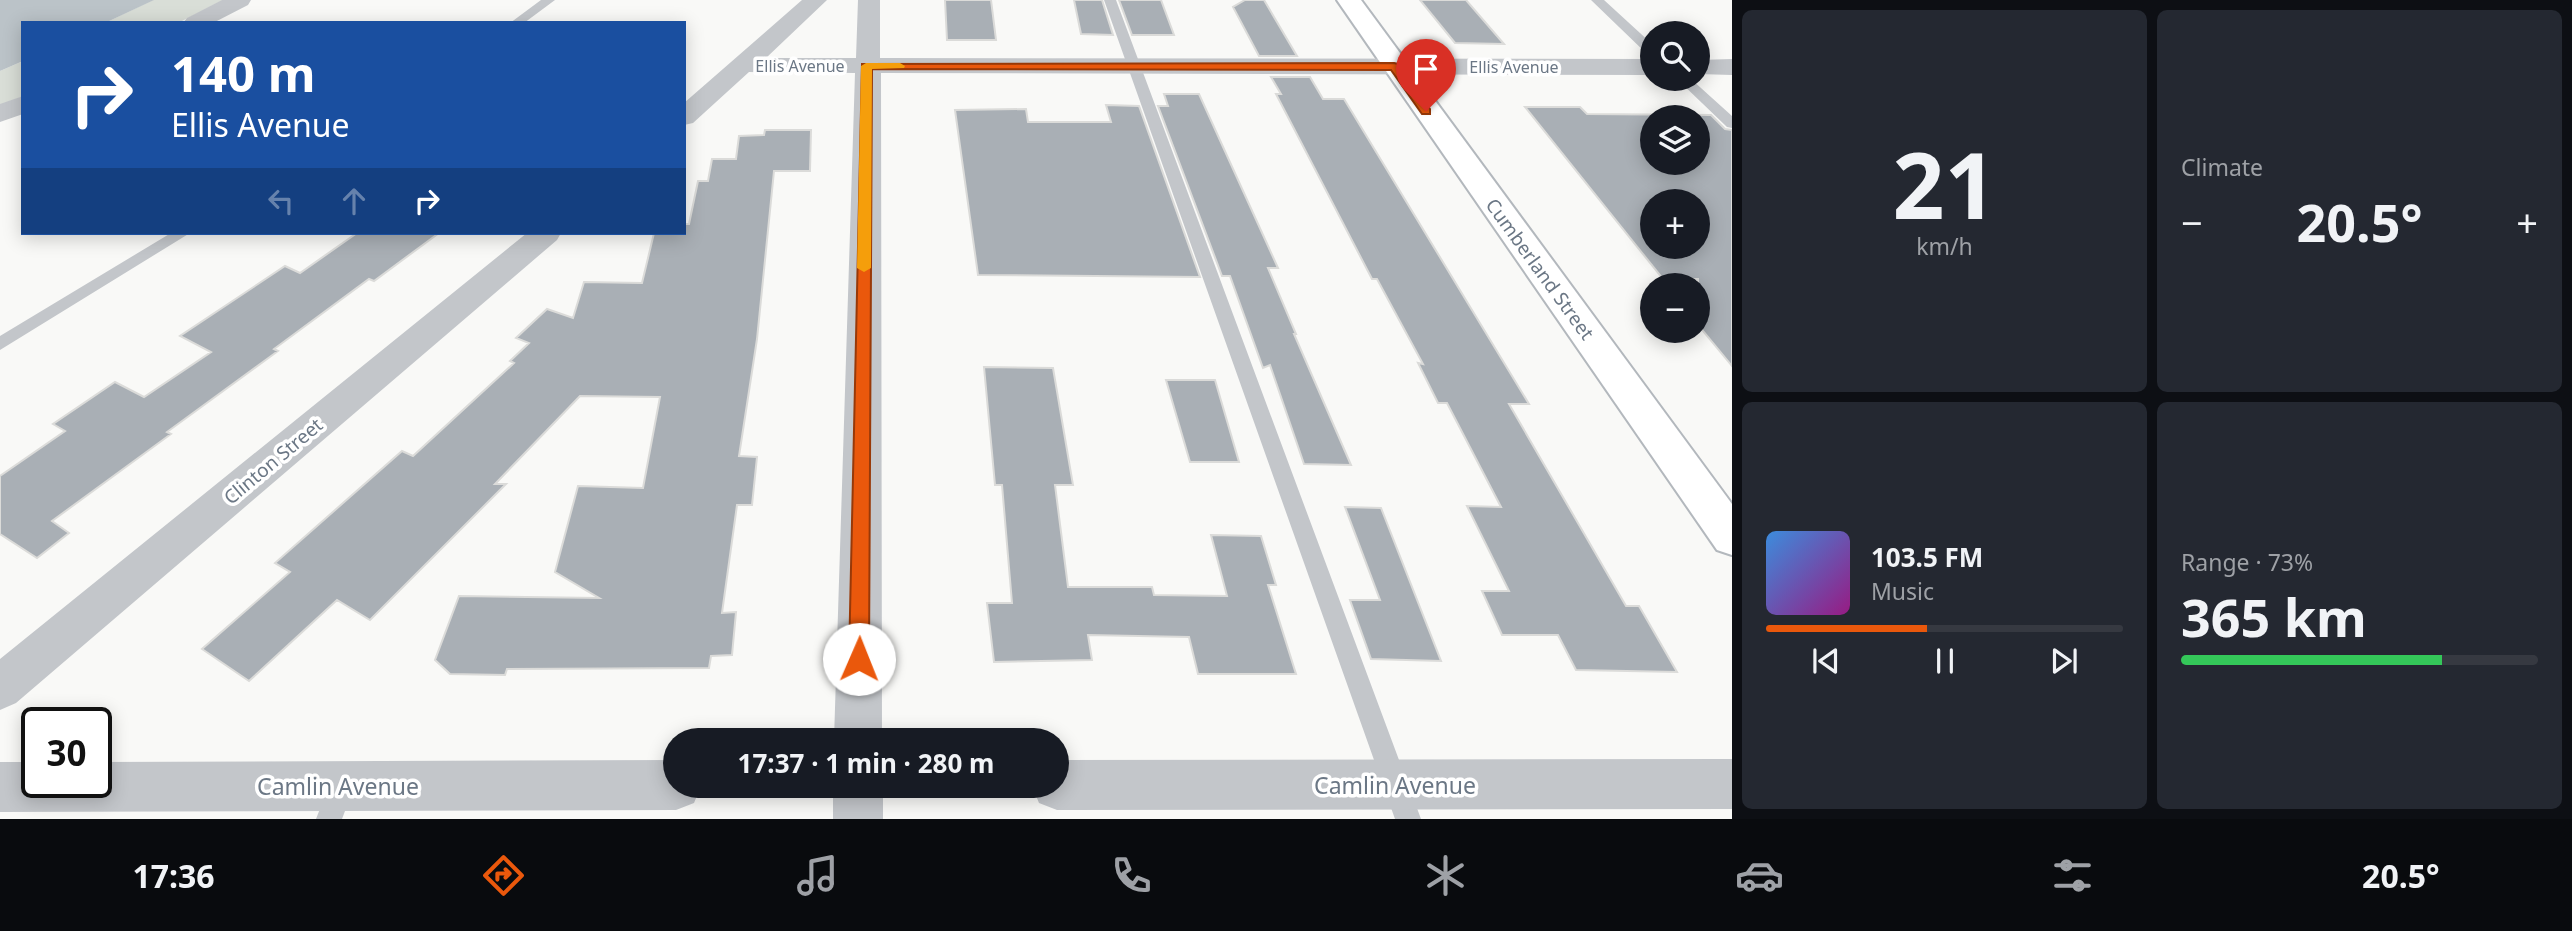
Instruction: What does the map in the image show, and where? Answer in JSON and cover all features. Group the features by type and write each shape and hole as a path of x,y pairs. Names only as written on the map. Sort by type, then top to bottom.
{"street":[{"path":"210,21 240,0"},
{"path":"686,115 816,0"},
{"path":"858,728 869,0"},
{"name":"Cumberland Street","path":"1349,0 1732,537"},
{"name":"Ellis Avenue","path":"745,65 1640,67"},
{"path":"1710,67 1732,67"},
{"path":"0,114 21,105"},
{"name":"Clinton Street","path":"0,688 544,235"},
{"name":"Camlin Avenue","path":"1069,786 1402,802 1732,784"},
{"name":"Camlin Avenue","path":"0,787 335,803 663,786"},
{"path":"858,798 858,819"}],"lane":[{"path":"519,21 549,0"},
{"path":"1110,0 1402,802"},
{"path":"1597,0 1640,40"},
{"path":"1696,91 1732,124"},
{"path":"0,344 179,235"}],"shaded area":[{"path":"0,0 154,0 109,21 21,21 21,62 0,71"},
{"path":"153,0 223,0 182,21 109,21"},
{"path":"21,62 21,97 0,106 0,71"}],"building":[{"path":"945,0 991,0 996,40 947,40"},
{"path":"1074,0 1102,0 1113,35 1081,34"},
{"path":"1119,0 1161,0 1174,35 1132,35"},
{"path":"1245,0 1264,0 1297,56 1259,56 1233,7"},
{"path":"1420,0 1466,0 1504,44 1455,43"},
{"path":"1271,77 1310,77 1323,99 1344,99 1529,404 1509,404 1626,606 1639,606 1677,672 1576,670 1558,635 1502,635 1482,591 1509,591 1467,506 1501,507 1447,403 1438,403 1418,363 1423,364 1377,279 1372,279 1276,94 1281,94"},
{"path":"1164,94 1199,94 1278,268 1268,268 1351,465 1304,464 1270,365 1263,368 1230,276 1222,276 1158,106 1168,106"},
{"path":"1106,105 1139,106 1200,277 978,275 955,110 1026,109 1028,122 1111,122"},
{"path":"1525,107 1580,107 1587,114 1640,114 1640,175 1710,175 1710,115 1725,129 1732,130 1732,366 1710,339 1710,273 1658,273 1647,259 1710,259 1710,189 1640,189 1640,250"},
{"path":"765,130 811,130 810,171 774,171 757,339 739,456 757,457 752,505 737,505 722,613 736,612 732,655 711,656 709,668 507,669 505,675 450,674 435,660 459,596 599,598 555,572 578,486 643,488 660,397 580,396 495,484 506,484 370,620 337,600 249,681 202,649 290,572 275,563 402,451 413,456 514,363 510,361 529,343 516,338 547,309 573,318 584,282 642,283 654,235 686,235 686,224 689,224 698,181 708,181 712,159 736,159 739,136 764,135"},
{"path":"354,235 436,235 374,281 369,279 274,349 278,351 52,521 69,533 37,558 0,534 0,476 65,431 53,424 115,382 144,397 211,352 180,336 285,266 300,273"},
{"path":"984,367 1053,368 1073,485 1055,485 1068,587 1152,587 1154,595 1227,596 1211,535 1261,536 1276,585 1268,585 1296,674 1198,674 1189,637 1088,635 1092,660 994,662 987,603 1012,603 1002,485 995,485"},
{"path":"1166,380 1215,380 1239,462 1190,462"},
{"path":"1345,507 1381,508 1441,661 1371,659 1350,600 1380,600"}],"slow traffic":[{"path":"864,268 866,66 900,66"}],"route":[{"path":"859,659 866,66 1394,66 1426,111"}]}
